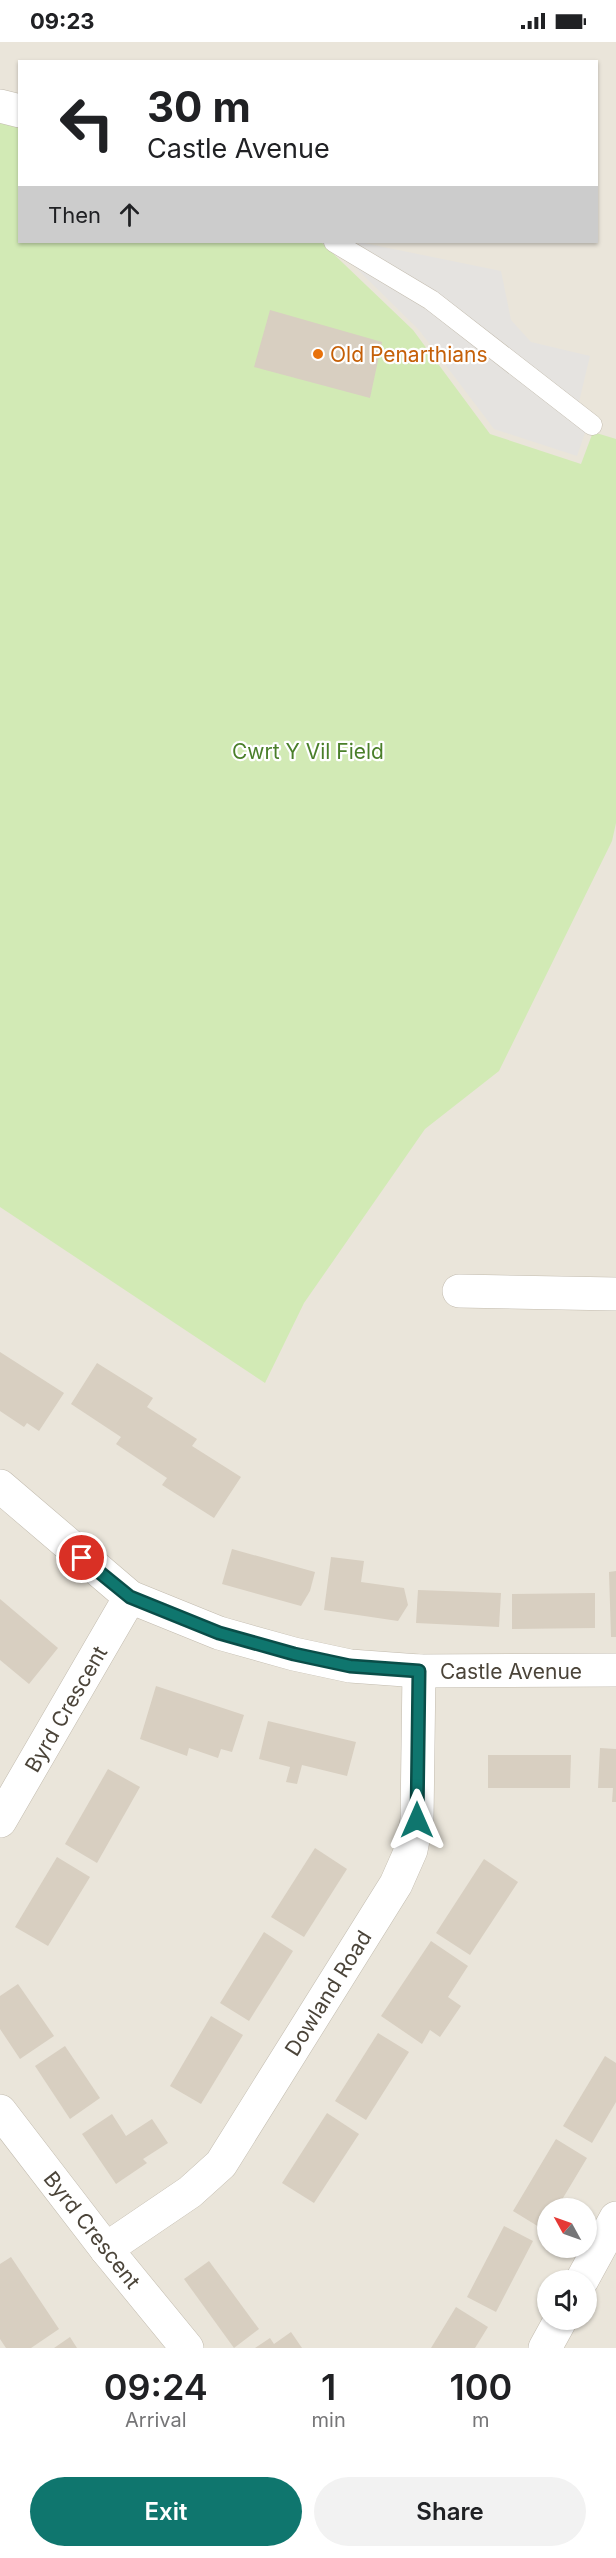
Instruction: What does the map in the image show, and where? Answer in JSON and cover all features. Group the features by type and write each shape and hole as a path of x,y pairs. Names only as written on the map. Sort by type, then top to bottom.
{"street":[{"path":"0,106 18,110"},
{"path":"459,1291 616,1294"},
{"name":"Castle Avenue","path":"0,1486 130,1597 219,1633 294,1654 350,1666 419,1671 616,1670"},
{"name":"Byrd Crescent","path":"0,1821 130,1597"},
{"name":"Dowland Road","path":"106,2249 189,2192 221,2164 396,1884 411,1850 417,1820 419,1671"},
{"name":"Byrd Crescent","path":"0,2111 106,2249 187,2348"},
{"path":"587,2270 616,2218"},
{"path":"545,2348 555,2330"}],"lane":[{"path":"336,243 431,300 592,425"}],"shaded area":[{"path":"0,42 616,42 616,2348 0,2348"},
{"path":"359,243 364,243 501,271 511,320 531,342 590,356 577,410 590,418 577,456 494,429 419,330 353,265"}],"green space":[{"name":"Cwrt Y Vil Field","path":"0,120 18,125 18,243 322,243 413,330 490,434 581,464 593,432 616,439 616,823 612,841 499,1071 425,1129 304,1303 265,1383 0,1207"}],"building":[{"name":"Old Penarthians","path":"270,310 382,342 370,398 254,367"},
{"path":"0,1352 64,1393 39,1431 27,1423 24,1427 0,1411"},
{"path":"97,1363 153,1398 147,1407 197,1439 192,1446 241,1477 214,1518 162,1485 167,1478 116,1444 121,1437 71,1404"},
{"path":"232,1549 315,1572 310,1591 301,1606 222,1584"},
{"path":"331,1557 364,1561 361,1582 404,1588 408,1605 398,1621 324,1610"},
{"path":"616,1571 616,1637 611,1637 609,1572"},
{"path":"418,1590 501,1593 499,1627 416,1623"},
{"path":"595,1593 595,1628 512,1629 512,1594"},
{"path":"0,1599 58,1648 29,1684 0,1660"},
{"path":"156,1686 244,1715 232,1752 221,1749 218,1758 189,1748 187,1756 140,1739"},
{"path":"268,1721 356,1742 347,1776 302,1765 297,1784 286,1782 290,1767 259,1759"},
{"path":"600,1748 616,1749 616,1802 612,1802 613,1788 598,1788"},
{"path":"488,1755 571,1755 570,1788 488,1788"},
{"path":"108,1769 140,1787 97,1863 65,1844"},
{"path":"315,1848 347,1869 304,1937 271,1917"},
{"path":"57,1857 90,1877 48,1946 15,1927"},
{"path":"484,1859 518,1882 470,1955 436,1933"},
{"path":"264,1932 293,1951 249,2021 220,2003"},
{"path":"431,1941 468,1966 448,1997 461,2006 440,2037 430,2030 422,2044 381,2016"},
{"path":"18,1984 54,2036 20,2059 0,2029 0,1996"},
{"path":"211,2016 243,2035 201,2104 170,2086"},
{"path":"378,2033 409,2052 366,2120 335,2101"},
{"path":"65,2046 100,2098 70,2119 35,2066"},
{"path":"605,2056 616,2063 616,2102 592,2143 563,2126"},
{"path":"327,2113 359,2134 314,2203 282,2183"},
{"path":"112,2114 126,2136 152,2119 168,2143 143,2159 147,2163 116,2184 82,2134"},
{"path":"556,2139 587,2158 563,2198 537,2198 537,2226 513,2211"},
{"path":"504,2226 533,2241 496,2312 467,2297"},
{"path":"11,2257 59,2329 31,2348 6,2348 0,2339 0,2264"},
{"path":"209,2261 259,2329 234,2348 184,2279"},
{"path":"456,2307 488,2327 475,2348 431,2348"},
{"path":"291,2332 302,2348 255,2348 270,2338 274,2344"},
{"path":"70,2337 77,2348 54,2348"}],"place":[{"name":"Old Penarthians","path":"318,354"}],"route":[{"path":"82,1558 130,1597 219,1633 294,1654 350,1666 419,1671 417,1820"}]}
